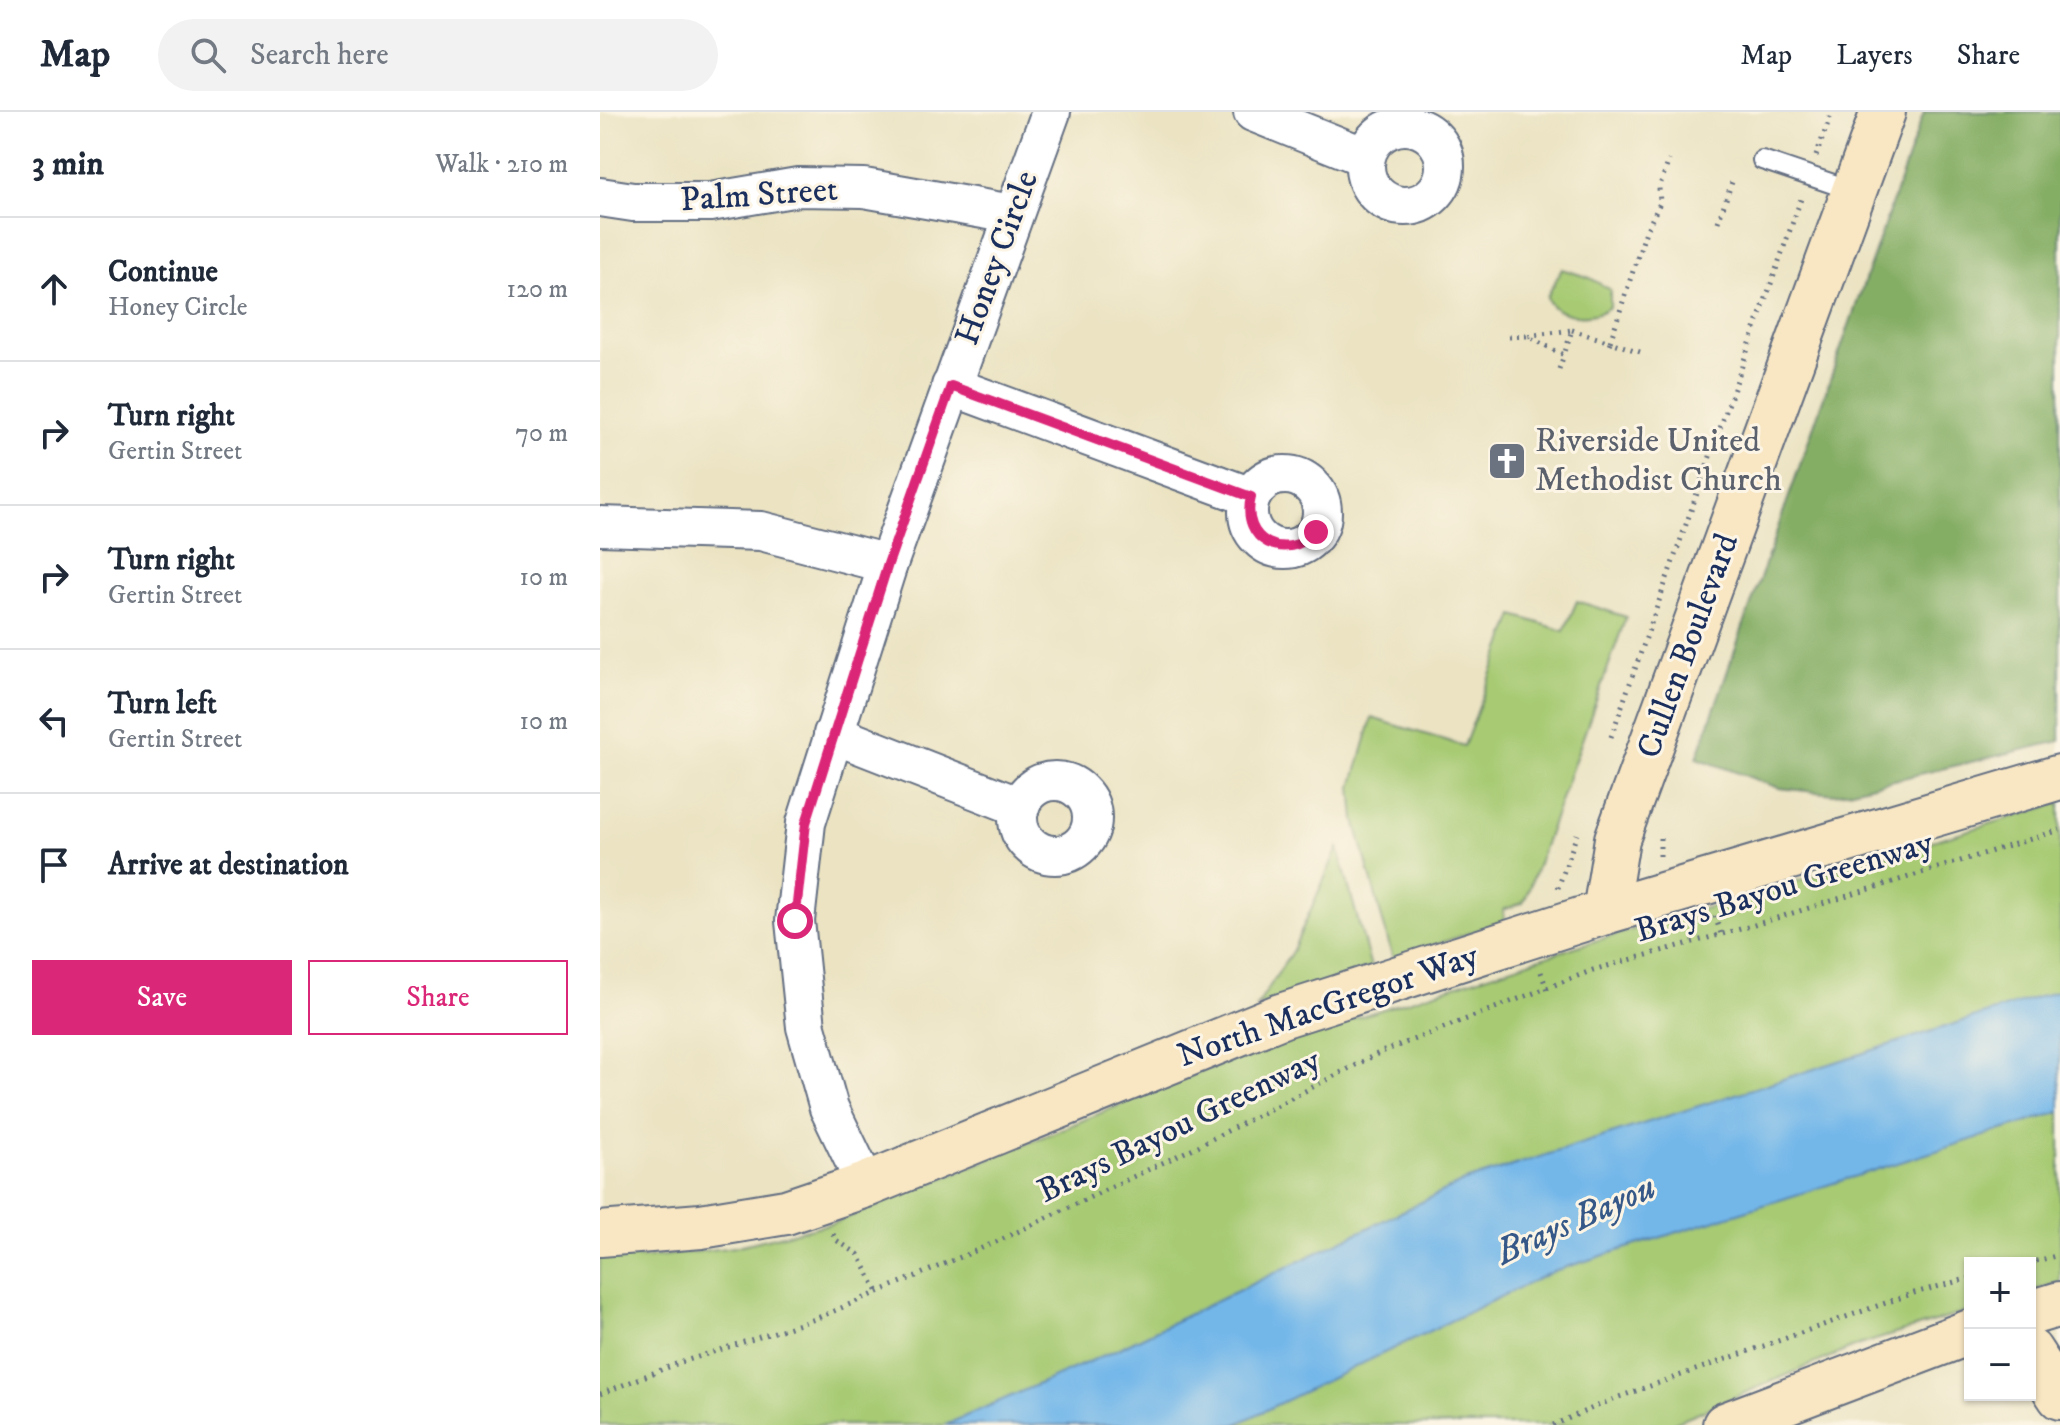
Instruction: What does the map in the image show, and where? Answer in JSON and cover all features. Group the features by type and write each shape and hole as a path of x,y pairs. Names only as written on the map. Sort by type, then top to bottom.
{"street":[{"name":"Honey Circle","path":"866,1185 829,1108 806,1027 795,921 806,823 888,564 1051,112"},
{"path":"1253,112 1365,157"},
{"name":"Cullen Boulevard","path":"1605,912 1617,839 1883,112"},
{"name":"Palm Street","path":"600,197 633,202 710,202 798,187 864,188 1012,214"},
{"path":"951,386 1251,497"},
{"path":"600,526 761,531 888,564"},
{"path":"833,734 1020,807"},
{"name":"North MacGregor Way","path":"600,1234 701,1226 786,1212 866,1185 1281,1016 1605,912 2060,777"},
{"path":"2036,1311 2060,1304"},
{"path":"1725,1425 1964,1334"},
{"path":"2036,1360 2060,1397"}],"lane":[{"path":"1762,160 1854,191"}],"path":[{"path":"1815,157 1832,112"},
{"path":"1609,345 1646,231 1660,203 1659,188 1669,160"},
{"path":"1718,222 1732,182"},
{"path":"1610,740 1805,188"},
{"path":"1559,369 1572,330"},
{"path":"1509,337 1572,330 1609,345 1640,352"},
{"path":"1527,336 1564,355"},
{"path":"1559,887 1579,828"},
{"name":"Brays Bayou Greenway","path":"600,1394 676,1364 815,1319 996,1242 1200,1145 1379,1053 1593,970 2060,830"},
{"path":"1713,909 1721,934"},
{"path":"1538,962 1547,990"},
{"path":"829,1224 836,1240 858,1254 878,1292"},
{"path":"2036,1261 2060,1255"},
{"path":"1553,1425 1661,1382 1914,1293 1964,1280"}],"green space":[{"path":"1924,112 2060,112 2060,741 1835,794 1779,788 1697,758"},
{"path":"1562,269 1590,278 1610,290 1610,306 1595,314 1585,315 1557,309 1547,297"},
{"path":"1577,601 1626,617 1523,903 1503,910 1505,921 1393,959 1355,820 1352,787 1372,718 1464,746 1514,615 1564,631"},
{"path":"2060,803 2060,1282 2036,1290 2036,1257 1964,1257 1964,1313 1859,1345 1668,1425 600,1425 600,1255 646,1258 734,1247 837,1222 1202,1071 1578,946"},
{"path":"1338,848 1371,967 1257,1006 1293,950"}],"water":[{"name":"Brays Bayou","path":"2060,990 2060,1112 1554,1271 1235,1425 945,1425 1109,1353 1465,1181"}],"place":[{"name":"Riverside United Methodist Church","path":"1507,461"}],"route":[{"path":"795,921 806,823 888,564 951,386 1251,497 1249,521 1262,541 1273,547 1296,547 1316,532"}]}
